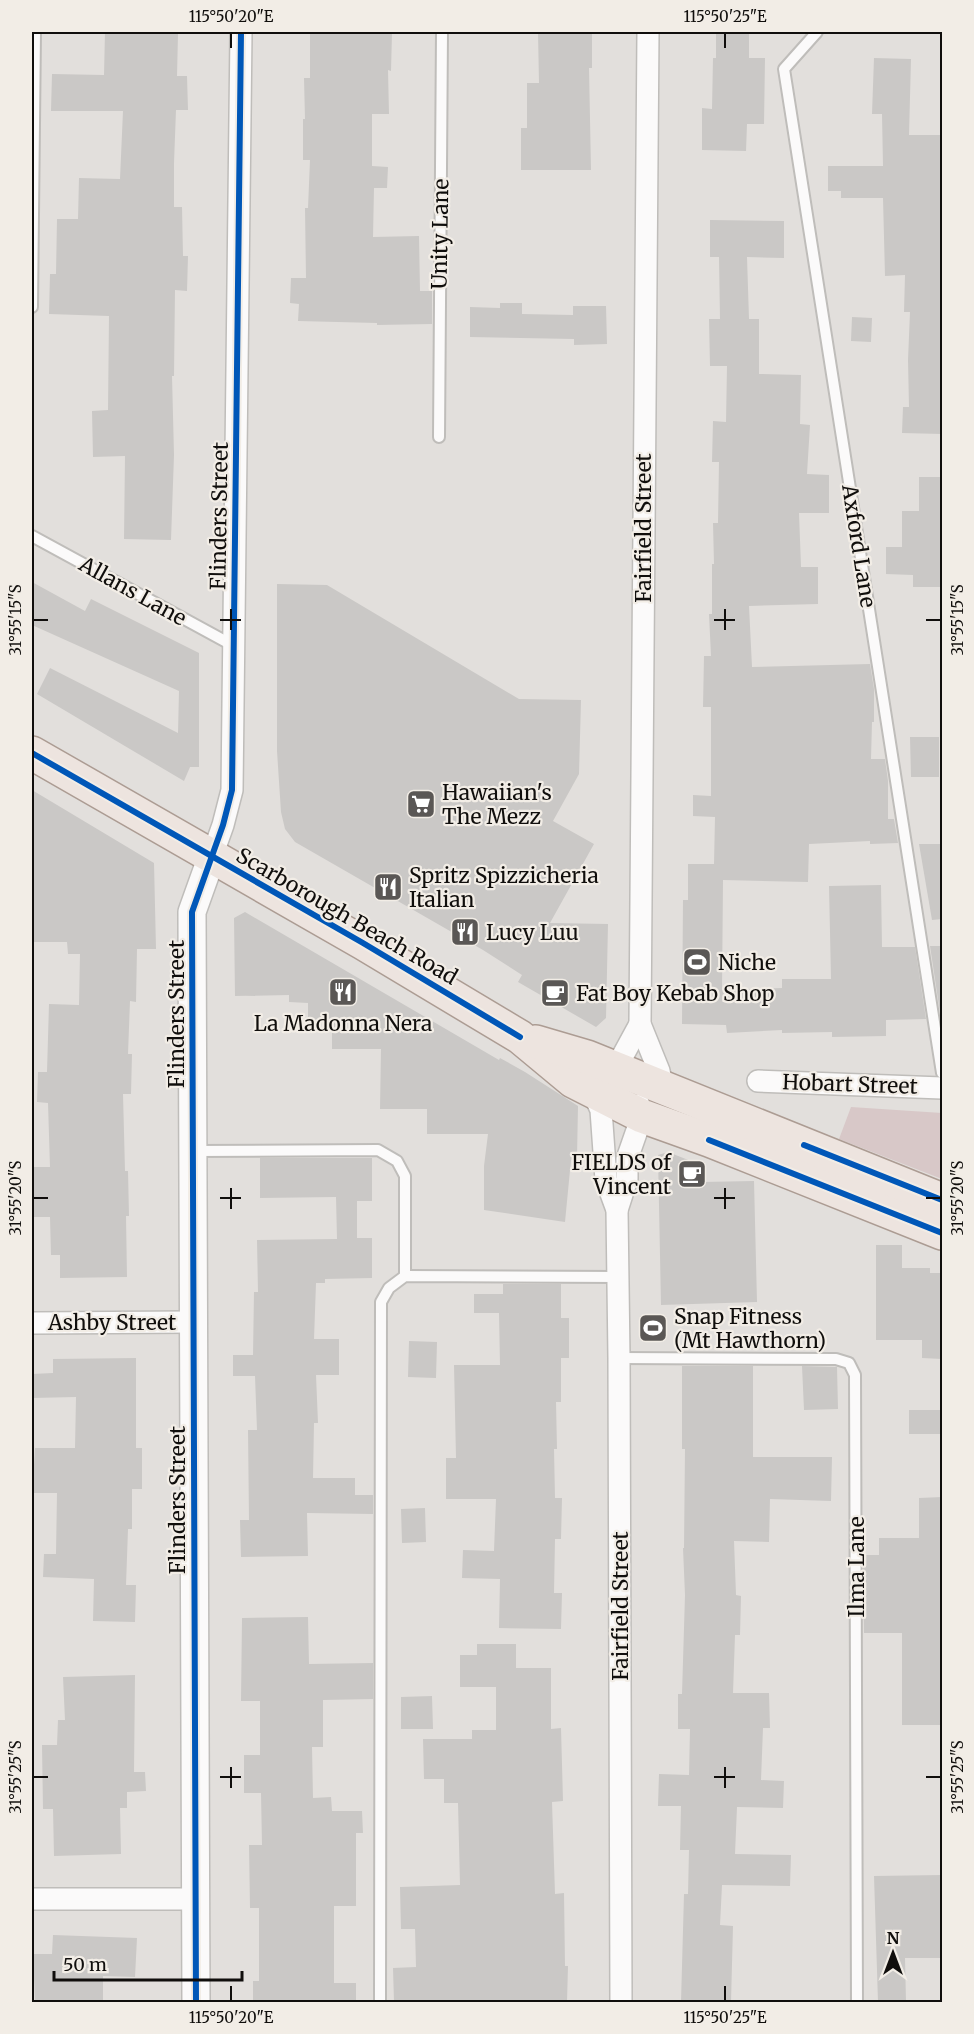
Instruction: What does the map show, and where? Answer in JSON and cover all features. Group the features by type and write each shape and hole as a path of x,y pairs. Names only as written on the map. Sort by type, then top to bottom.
{"main road":[{"name":"Scarborough Beach Road","path":"32,753 354,937 520,1037 573,1081 642,1116 709,1140 942,1233"},
{"name":"Scarborough Beach Road","path":"520,1037 587,1058 942,1200"}],"street":[{"name":"Flinders Street","path":"195,2002 192,912 223,825 232,790 241,32"},
{"name":"Fairfield Street","path":"648,32 640,1024 659,1071 663,1089"},
{"name":"Fairfield Street","path":"615,1070 640,1024"},
{"path":"615,1070 631,1088 642,1116"},
{"name":"Hobart Street","path":"758,1081 942,1088"},
{"name":"Fairfield Street","path":"587,1088 601,1110 606,1180 617,1210 621,2002"},
{"name":"Fairfield Street","path":"617,1210 627,1179 627,1159 642,1116"},
{"name":"Ashby Street","path":"32,1323 192,1322"},
{"path":"32,1899 195,1899"}],"lane":[{"path":"32,308 35,32"},
{"name":"Unity Lane","path":"439,437 442,32"},
{"name":"Axford Lane","path":"817,32 784,69 942,1073"},
{"name":"Allans Lane","path":"32,536 234,646"},
{"path":"192,1151 378,1150 397,1161 405,1176 405,1276"},
{"path":"380,2002 381,1302 389,1287 405,1276 619,1277"},
{"name":"Ilma Lane","path":"619,1358 836,1359 849,1363 855,1375 857,2002"}],"shaded area":[{"path":"851,1107 942,1113 942,1179 839,1139"}],"building":[{"path":"105,32 178,34 177,76 187,76 188,110 176,110 174,163 174,207 182,207 183,256 188,256 187,291 175,290 171,540 124,539 125,456 93,457 92,411 108,410 109,316 49,314 50,274 56,274 57,219 78,219 79,178 120,179 123,111 51,111 52,74 104,75"},
{"path":"310,32 392,33 391,71 388,70 389,114 372,114 372,166 388,167 387,188 374,188 373,237 419,236 420,291 432,291 432,324 377,325 377,323 298,321 299,304 290,303 291,278 306,278 305,208 308,208 310,160 303,160 303,119 305,119 304,78 310,78"},
{"path":"538,32 592,32 592,68 589,68 591,170 521,170 521,128 527,128 527,83 539,83"},
{"path":"716,32 749,32 749,58 765,58 764,124 747,124 746,151 702,150 702,108 712,109"},
{"path":"874,58 911,59 909,135 942,135 942,434 902,433 903,407 909,407 910,312 904,312 905,275 885,276 883,198 841,198 841,191 828,191 828,166 883,166 882,114 872,114"},
{"path":"710,220 784,221 784,258 747,257 749,319 759,319 759,374 801,375 800,424 810,425 807,474 829,475 829,513 799,513 801,567 818,567 818,604 749,606 752,667 870,664 874,689 871,759 885,759 888,781 888,819 894,819 898,843 870,844 870,841 809,844 808,882 723,880 722,990 782,988 782,979 831,979 829,886 881,885 882,947 915,947 926,1019 886,1020 886,1036 832,1037 832,1032 782,1033 782,1030 727,1033 726,1025 682,1024 683,900 688,900 688,864 714,864 715,817 693,816 693,795 711,796 711,707 703,707 704,656 711,656 709,614 712,614 713,523 718,523 719,462 712,462 713,421 726,422 727,366 710,366 709,319 720,319 719,257 710,257"},
{"path":"500,303 522,303 522,314 573,315 573,306 606,306 607,344 574,345 574,339 470,337 470,307 500,308"},
{"path":"852,317 872,318 871,342 851,341"},
{"path":"919,477 942,477 942,587 913,587 913,575 886,574 886,547 902,547 902,511 919,511"},
{"path":"32,582 85,611 91,599 199,653 199,767 190,767 184,781 37,694 50,668 178,733 179,691 32,625"},
{"name":"Hawaiian's The Mezz","path":"277,584 327,585 519,699 581,700 579,774 553,821 594,844 550,923 608,924 606,1018 596,1027 518,982 522,975 483,950 295,842 285,829 281,812 277,751"},
{"path":"910,737 939,737 939,777 911,777"},
{"path":"32,790 154,863 156,949 137,949 136,1002 130,1001 128,1054 132,1054 131,1094 123,1094 129,1216 126,1216 127,1277 60,1278 60,1255 51,1255 50,1217 32,1217 32,1167 50,1167 48,1103 37,1102 38,1072 47,1072 49,1004 79,1005 80,954 68,954 67,942 32,942"},
{"path":"919,844 942,844 942,919 932,920"},
{"path":"245,912 499,1060 500,1058 525,1072 578,1106 577,1157 571,1160 565,1222 484,1210 484,1166 488,1134 427,1134 427,1109 380,1109 381,1049 332,1049 332,1023 308,1022 308,1003 289,1002 289,995 235,996 234,918"},
{"path":"930,946 942,946 942,1019 941,1019"},
{"path":"668,1152 701,1165 702,1182 754,1181 757,1302 661,1305 658,1155"},
{"path":"260,1158 372,1158 372,1201 357,1201 357,1238 372,1238 372,1278 325,1279 325,1283 316,1283 314,1339 339,1339 339,1375 316,1375 318,1423 314,1423 313,1478 355,1478 355,1495 373,1495 373,1514 307,1513 308,1556 241,1557 240,1520 249,1520 248,1430 257,1430 255,1376 233,1376 233,1355 253,1355 254,1292 258,1292 257,1240 337,1239 336,1197 260,1198"},
{"path":"876,1245 902,1245 902,1268 930,1268 930,1273 942,1273 942,1359 922,1358 922,1340 876,1340"},
{"path":"503,1284 561,1284 561,1318 569,1318 569,1358 561,1358 561,1402 556,1402 557,1449 554,1449 555,1498 562,1498 561,1539 555,1539 554,1593 562,1593 561,1629 499,1628 500,1579 462,1578 463,1550 494,1551 496,1499 446,1499 446,1458 456,1458 454,1365 500,1365 499,1313 474,1313 474,1294 503,1294"},
{"path":"409,1341 437,1342 436,1378 408,1377"},
{"path":"136,1358 136,1448 142,1448 142,1489 132,1489 132,1529 128,1529 126,1585 136,1585 135,1622 93,1621 94,1579 43,1577 44,1554 56,1554 57,1493 32,1493 32,1465 34,1465 35,1448 75,1448 76,1397 32,1398 32,1374 53,1373 53,1359"},
{"path":"682,1366 753,1366 753,1457 832,1457 831,1501 770,1499 769,1542 734,1541 736,1595 741,1596 740,1635 735,1635 733,1693 769,1693 770,1728 763,1728 761,1780 784,1781 783,1808 737,1807 735,1854 791,1855 790,1886 722,1885 720,1925 733,1926 731,2002 681,2002 684,1894 688,1894 689,1850 680,1850 681,1806 658,1806 659,1774 689,1775 690,1729 678,1729 678,1694 682,1694 685,1595 683,1548 685,1449 682,1449"},
{"path":"802,1366 837,1367 838,1409 804,1410"},
{"path":"909,1410 942,1410 942,1434 909,1434"},
{"path":"942,1497 942,1725 902,1725 902,1633 864,1633 863,1555 879,1555 879,1538 919,1538 919,1498"},
{"path":"425,1508 426,1542 402,1543 401,1509"},
{"path":"308,1617 309,1664 373,1663 373,1699 323,1700 323,1747 312,1747 313,1798 331,1797 332,1811 362,1811 363,1833 356,1833 356,1906 334,1906 334,1983 356,1983 356,2002 253,2002 253,1981 259,1981 259,1908 250,1908 249,1845 262,1845 261,1793 244,1793 244,1755 260,1755 260,1701 241,1701 242,1618"},
{"path":"477,1644 516,1644 516,1668 551,1668 551,1729 561,1728 563,1801 552,1802 555,1894 564,1893 565,1966 568,1966 567,2002 394,2002 393,1968 416,1967 415,1929 401,1929 400,1887 460,1885 458,1803 444,1803 444,1779 424,1779 423,1739 472,1739 472,1730 496,1730 496,1687 460,1687 460,1655 477,1655"},
{"path":"135,1675 134,1772 145,1772 146,1791 127,1792 127,1808 120,1808 121,1854 54,1856 53,1809 43,1809 42,1745 57,1745 58,1720 65,1720 63,1677"},
{"path":"432,1696 433,1729 401,1729 401,1697"},
{"path":"942,1875 942,1958 905,1958 906,2002 878,2002 874,1876"},
{"path":"53,1935 137,1938 135,1977 103,1976 103,2002 35,2002 32,1954 52,1954"}],"cycle path":[{"path":"196,2002 192,912 223,825 232,790 241,32"},
{"path":"32,753 363,943 520,1037"},
{"path":"709,1140 942,1233"},
{"path":"804,1145 942,1200"}],"place":[{"name":"Hawaiian's The Mezz","path":"421,804"},
{"name":"Spritz Spizzicheria Italian","path":"388,887"},
{"name":"Lucy Luu","path":"465,932"},
{"name":"Niche","path":"697,962"},
{"name":"La Madonna Nera","path":"343,992"},
{"name":"Fat Boy Kebab Shop","path":"555,993"},
{"name":"FIELDS of Vincent","path":"692,1174"},
{"name":"Snap Fitness (Mt Hawthorn)","path":"653,1328"}]}
